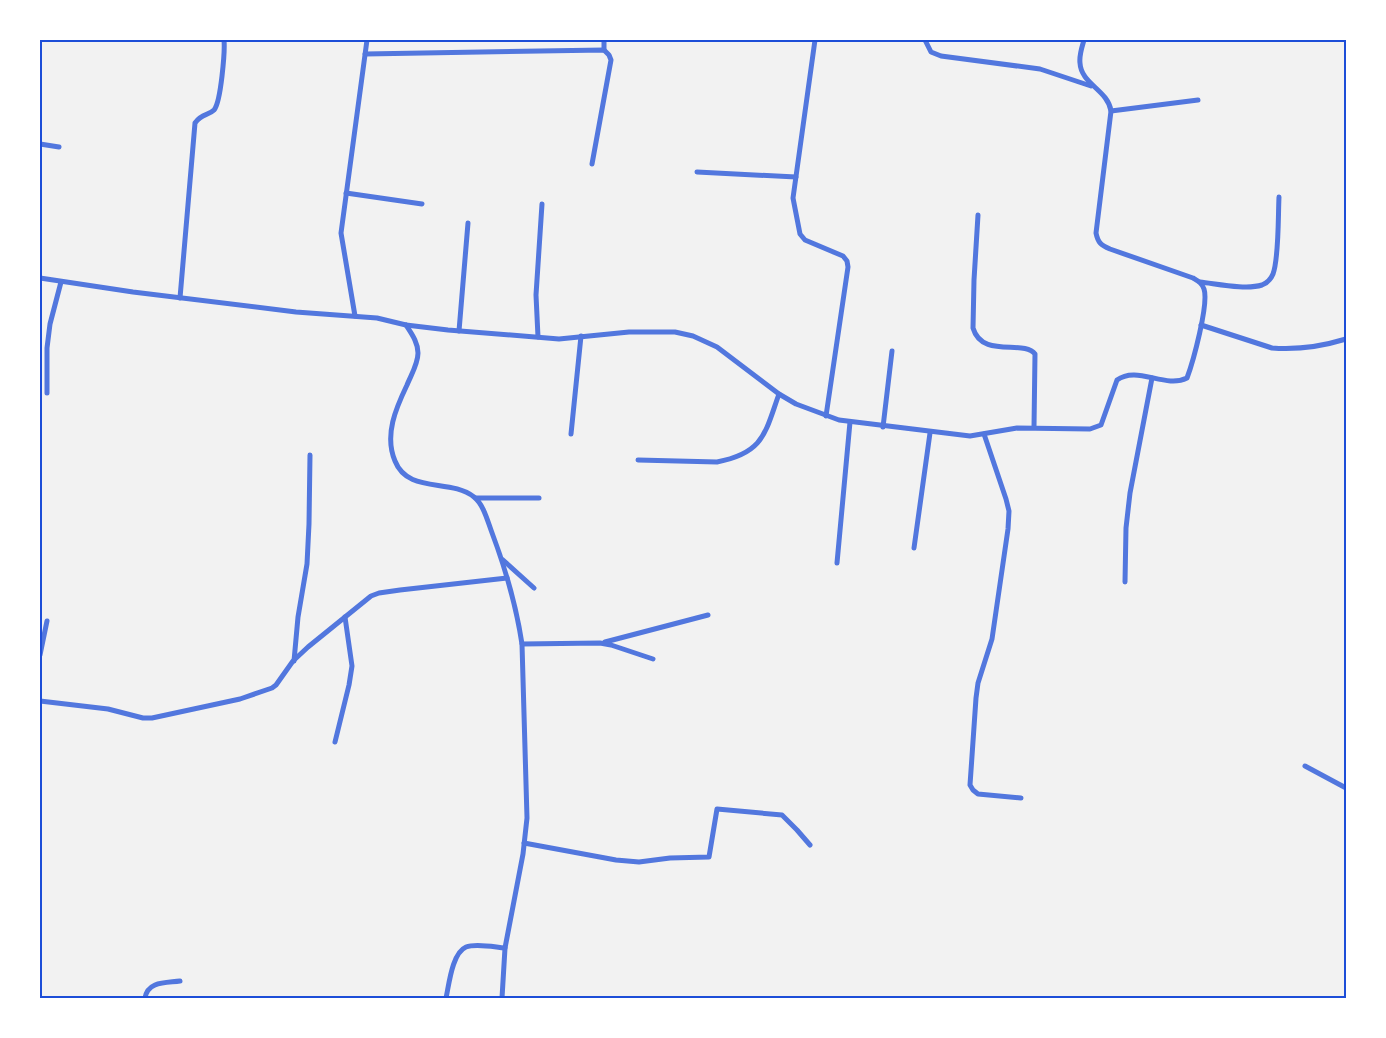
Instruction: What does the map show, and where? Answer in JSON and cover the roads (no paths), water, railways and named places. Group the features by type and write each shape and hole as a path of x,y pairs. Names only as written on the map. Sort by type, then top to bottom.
{"street":[{"path":"180,298 195,123 199,117 212,112 216,107 221,84 224,40"},
{"path":"355,316 341,233 367,40"},
{"path":"592,164 611,60 604,50 604,40"},
{"path":"815,40 793,198 800,234 805,240 843,256 847,261 848,267 826,416"},
{"path":"925,40 931,52 940,56 1040,69 1094,87"},
{"path":"1084,40 1080,56 1081,71 1106,98 1110,104 1111,111 1096,233 1097,241 1101,245 1200,282 1246,287 1264,285 1270,281 1273,274 1277,246 1279,197"},
{"path":"365,54 604,50"},
{"path":"1111,111 1198,100"},
{"path":"40,144 60,147"},
{"path":"697,172 796,177"},
{"path":"346,193 422,204"},
{"path":"538,337 536,295 542,204"},
{"path":"978,215 974,280 974,334 980,341 1000,347 1033,350 1036,354 1034,427"},
{"path":"459,331 468,223"},
{"path":"40,278 296,312 378,318 406,326 459,331 559,339 638,332 675,332 693,336 717,347 779,394 796,404 826,416 883,427 970,436 1004,429 1034,427 1097,428 1104,419 1117,380 1122,376 1130,375 1176,381 1187,378 1202,324 1206,298 1200,282"},
{"path":"48,393 47,348 50,324 61,282"},
{"path":"1202,324 1272,348 1284,349 1346,339"},
{"path":"406,326 413,336 418,354 413,372 394,414 391,427 391,445 394,459 398,469 406,477 415,481 468,493 476,498 484,512 502,559 522,644 527,818 505,948 502,998"},
{"path":"572,434 581,336"},
{"path":"883,427 892,352"},
{"path":"1125,582 1126,528 1130,494 1152,378"},
{"path":"638,460 717,462 729,460 750,450 759,443 764,435 779,394"},
{"path":"837,563 850,422"},
{"path":"914,548 930,433"},
{"path":"984,434 1009,511 992,639 978,683 970,785 978,794 1021,798"},
{"path":"294,661 298,617 307,564 310,455"},
{"path":"476,498 539,498"},
{"path":"502,559 534,588"},
{"path":"40,701 108,708 143,718 152,718 240,698 272,688 308,647 371,596 380,593 507,578"},
{"path":"600,644 708,615"},
{"path":"335,742 352,666 345,617"},
{"path":"40,655 47,622"},
{"path":"522,644 611,645 653,659"},
{"path":"1305,766 1346,788"},
{"path":"524,843 616,860 639,862 670,858 709,857 717,809 782,815 810,845"},
{"path":"446,998 455,960 459,952 466,947 474,946 505,948"},
{"path":"145,998 147,991 156,984 180,981"}]}
